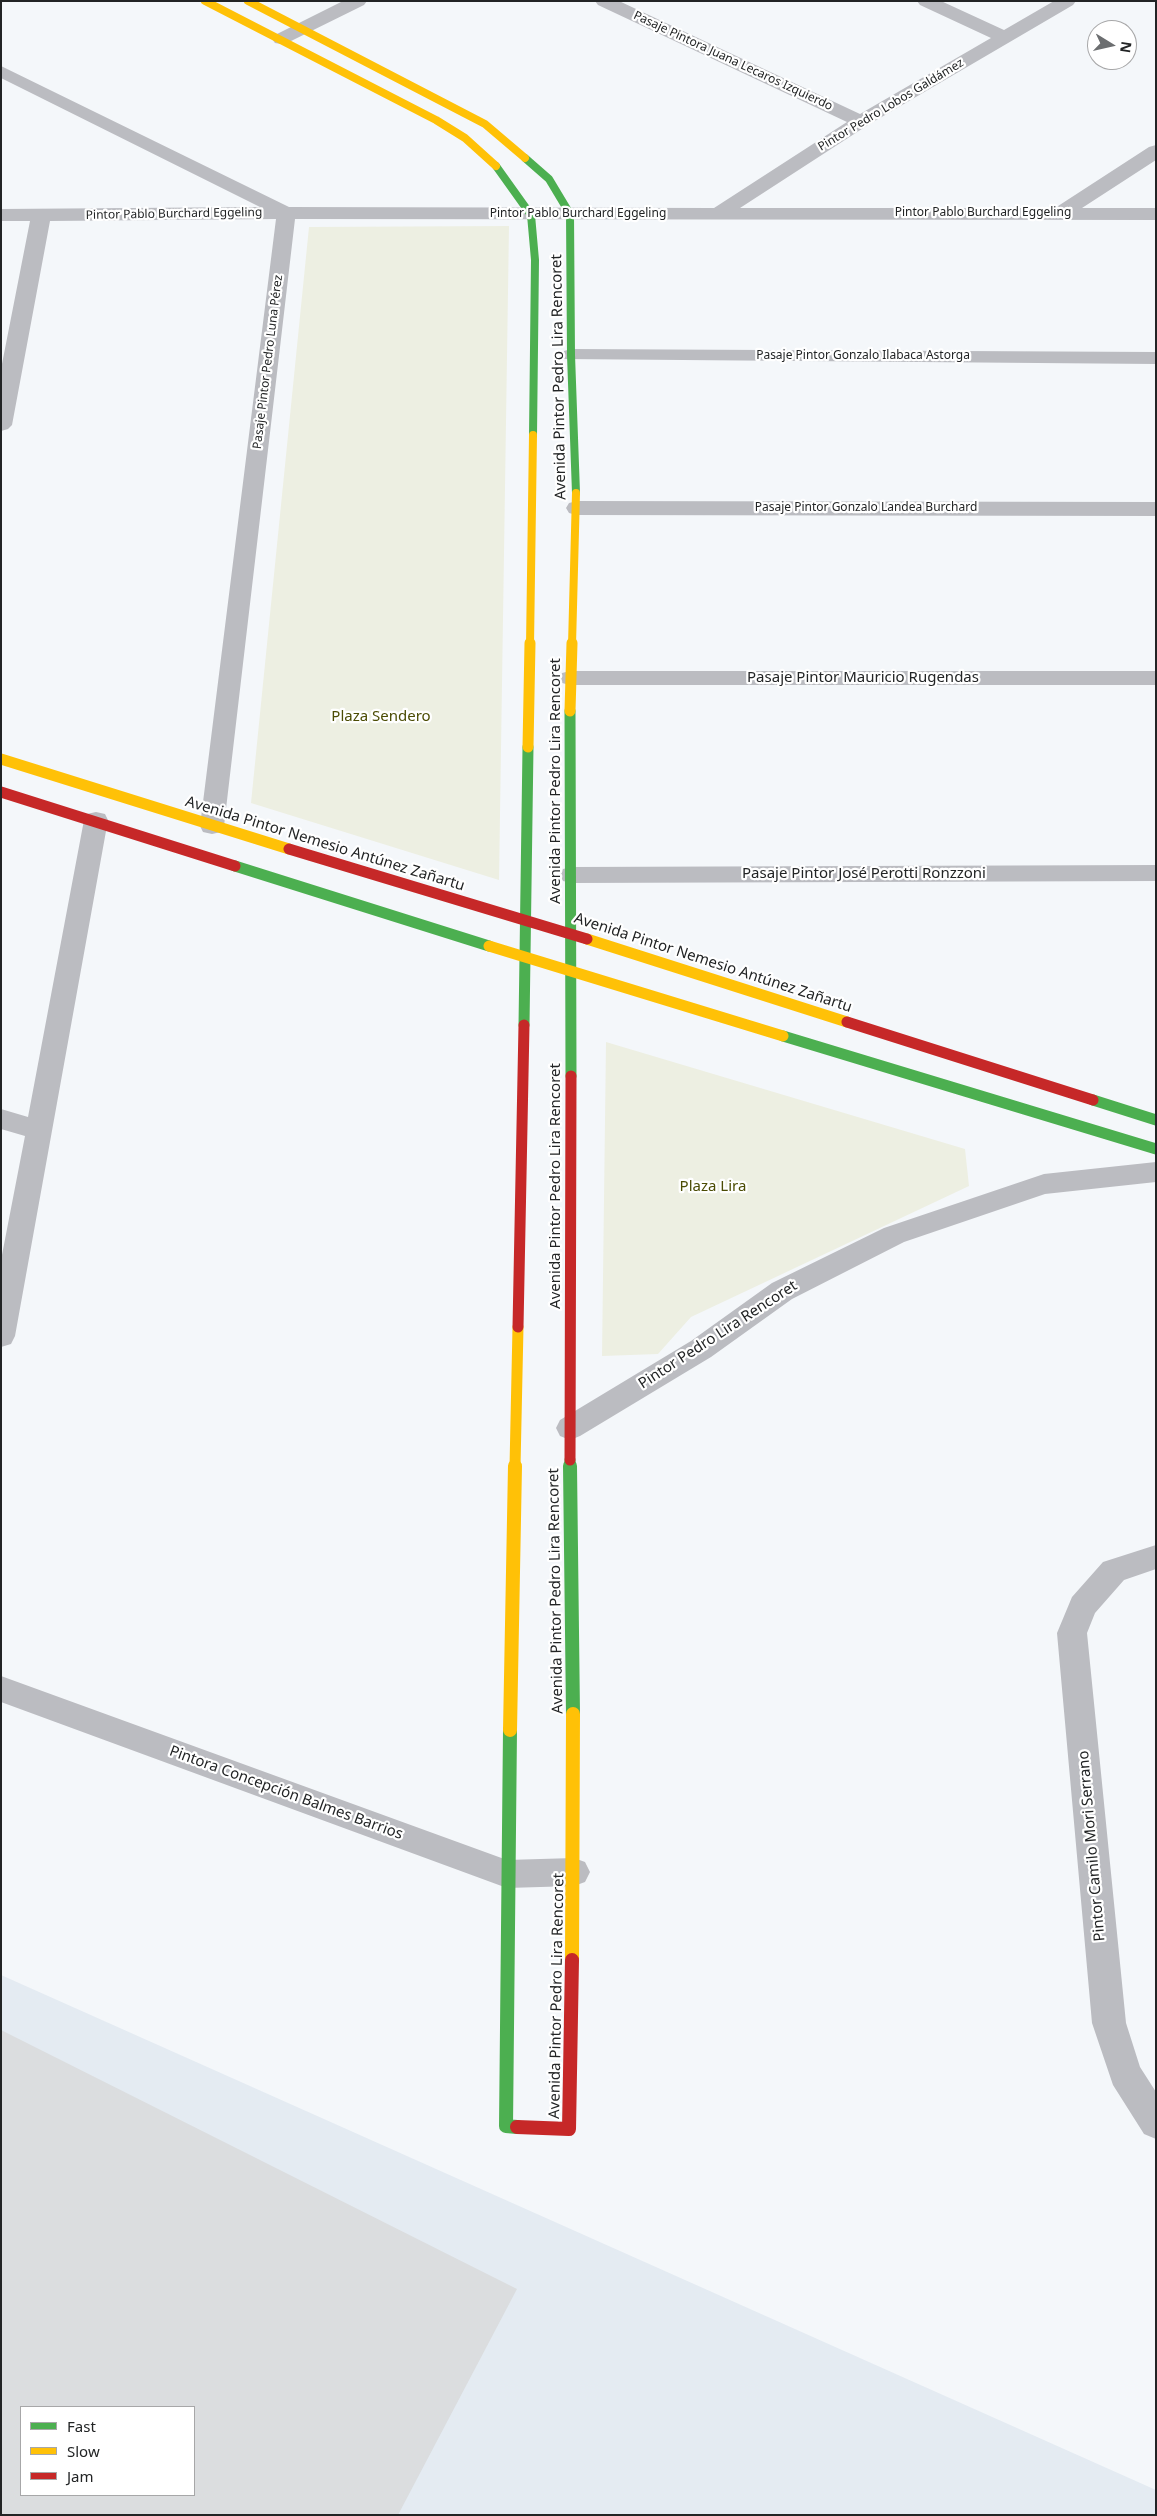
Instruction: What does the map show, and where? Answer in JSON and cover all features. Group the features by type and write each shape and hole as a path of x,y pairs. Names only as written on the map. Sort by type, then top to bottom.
{"street":[{"path":"205,1 436,120 465,138 496,166 531,214"},
{"name":"Avenida Pintor Pedro Lira Rencoret","path":"248,1 485,124 549,179 570,214 572,258 571,355 577,508 570,678 572,875 570,1428 574,1872 569,2129 506,2126 508,1874 526,920 535,260 531,214"},
{"path":"281,39 358,1"},
{"name":"Pasaje Pintora Juana Lecaros Izquierdo","path":"604,1 861,121"},
{"path":"926,1 1005,37"},
{"name":"Pintor Pedro Lobos Galdámez","path":"719,213 861,121 1067,1"},
{"path":"1,71 286,213"},
{"path":"1061,212 1156,152"},
{"name":"Pintor Pablo Burchard Eggeling","path":"1,215 1061,212 1155,220"},
{"name":"Pasaje Pintor Pedro Luna Pérez","path":"212,826 286,213"},
{"path":"1,426 41,215"},
{"name":"Pasaje Pintor Gonzalo Ilabaca Astorga","path":"571,355 1156,358"},
{"name":"Pasaje Pintor Gonzalo Landea Burchard","path":"577,508 1156,508"},
{"name":"Pasaje Pintor Mauricio Rugendas","path":"570,678 1156,678"},
{"name":"Avenida Pintor Nemesio Antúnez Zañartu","path":"1,759 212,826 571,934 1156,1120"},
{"path":"1,792 96,820 525,957 1156,1150"},
{"path":"1,1336 96,820"},
{"name":"Pasaje Pintor José Perotti Ronzzoni","path":"572,875 1156,873"},
{"path":"1,1119 38,1130"},
{"name":"Pintor Pedro Lira Rencoret","path":"570,1428 702,1349 782,1291 894,1235 1044,1184 1156,1172"},
{"name":"Pintor Camilo Mori Serrano","path":"1156,1557 1114,1571 1083,1606 1072,1633 1108,2023 1126,2074 1156,2123"},
{"name":"Pintora Concepción Balmes Barrios","path":"1,1689 508,1874 574,1872"}],"shaded area":[{"path":"1,1975 1156,2490 1156,2515 1,2515"}],"green space":[{"name":"Plaza Sendero","path":"509,226 499,880 251,803 309,227"},
{"name":"Plaza Lira","path":"606,1042 965,1149 969,1186 691,1317 658,1354 602,1356"}],"building":[{"path":"1,2030 517,2289 398,2515 1,2515"}],"traffic: fast":[{"path":"525,158 549,179 570,214 571,355 576,493"},
{"path":"496,166 531,215 535,260 533,435"},
{"path":"570,711 571,1076"},
{"path":"524,1025 528,747"},
{"path":"235,866 489,946"},
{"path":"783,1036 1156,1149"},
{"path":"1093,1100 1156,1120"},
{"path":"570,1460 573,1714"},
{"path":"510,1730 506,2126 517,2127"}],"traffic: slow":[{"path":"205,1 436,120 465,138 496,166"},
{"path":"248,1 485,124 525,158"},
{"path":"528,747 533,435"},
{"path":"570,711 576,493"},
{"path":"1,759 289,849"},
{"path":"587,939 847,1022"},
{"path":"489,946 783,1036"},
{"path":"510,1730 518,1327"},
{"path":"572,1960 573,1714"}],"traffic: jam":[{"path":"1,792 235,866"},
{"path":"289,849 587,939"},
{"path":"847,1022 1093,1100"},
{"path":"518,1327 524,1025"},
{"path":"570,1460 571,1076"},
{"path":"517,2127 569,2129 572,1960"}]}
